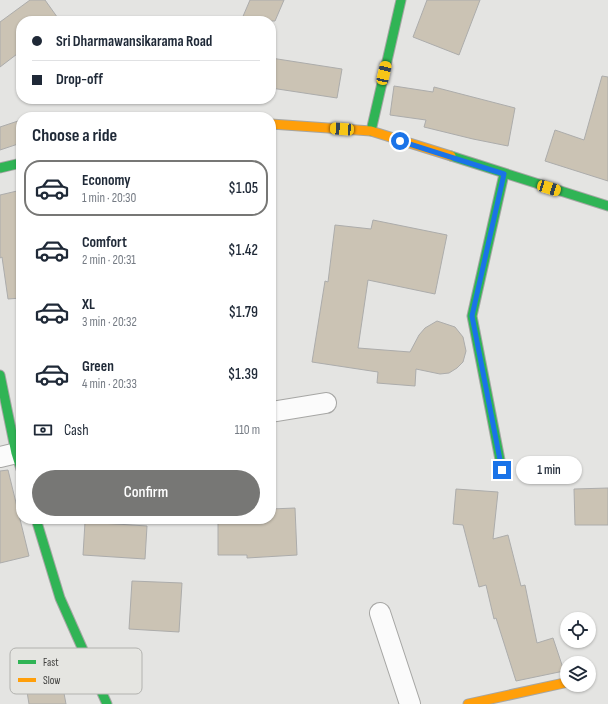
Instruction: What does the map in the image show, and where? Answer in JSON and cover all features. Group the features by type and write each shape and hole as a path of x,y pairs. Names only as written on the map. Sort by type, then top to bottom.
{"street":[{"path":"371,131 401,0"},
{"path":"276,124 371,131 608,206"},
{"path":"0,168 16,164"},
{"path":"502,470 472,316 504,174"},
{"path":"0,375 15,458"},
{"path":"276,411 326,403"},
{"path":"38,524 60,598 82,648"},
{"path":"380,613 410,704"},
{"path":"468,704 560,684"},
{"path":"103,694 107,704"}],"building":[{"path":"30,0 45,0 56,16 16,16 16,55 0,67 0,22"},
{"path":"250,0 284,0 276,19 276,16 243,16"},
{"path":"427,0 480,0 459,55 413,37"},
{"path":"276,59 342,69 337,98 276,89"},
{"path":"602,76 608,77 608,181 545,161 555,130 584,140"},
{"path":"394,86 433,92 434,87 515,108 508,146 424,127 426,120 390,115"},
{"path":"16,122 16,145 0,150 0,127"},
{"path":"16,191 16,298 8,299 2,257 0,258 0,195"},
{"path":"373,220 447,235 435,294 368,280 358,348 410,352 419,335 425,328 437,321 455,327 463,337 466,351 463,362 449,373 440,374 416,369 415,386 377,383 378,372 312,362 325,281 328,282 335,225 371,229"},
{"path":"8,470 16,503 16,524 21,524 29,556 0,563 0,471"},
{"path":"608,488 608,525 575,525 574,489"},
{"path":"456,489 498,492 493,539 508,535 521,586 525,585 537,643 553,638 560,659 560,672 516,681 496,618 494,619 486,585 479,587 463,525 453,524"},
{"path":"295,508 297,555 247,558 247,555 218,555 218,524 276,524 276,509"},
{"path":"85,524 147,526 145,559 83,555"},
{"path":"132,581 182,583 179,632 129,629"},
{"path":"27,694 64,694 66,704 29,704"}],"traffic: fast":[{"path":"371,131 401,0"},
{"path":"451,156 608,206"},
{"path":"0,168 16,164"},
{"path":"502,470 472,316 504,174"},
{"path":"0,375 16,453"},
{"path":"38,524 60,598 82,648"},
{"path":"103,694 107,704"}],"traffic: slow":[{"path":"276,124 371,131 451,156"},
{"path":"468,704 560,684"}],"route":[{"path":"400,141 504,174 472,316 502,470"}]}
